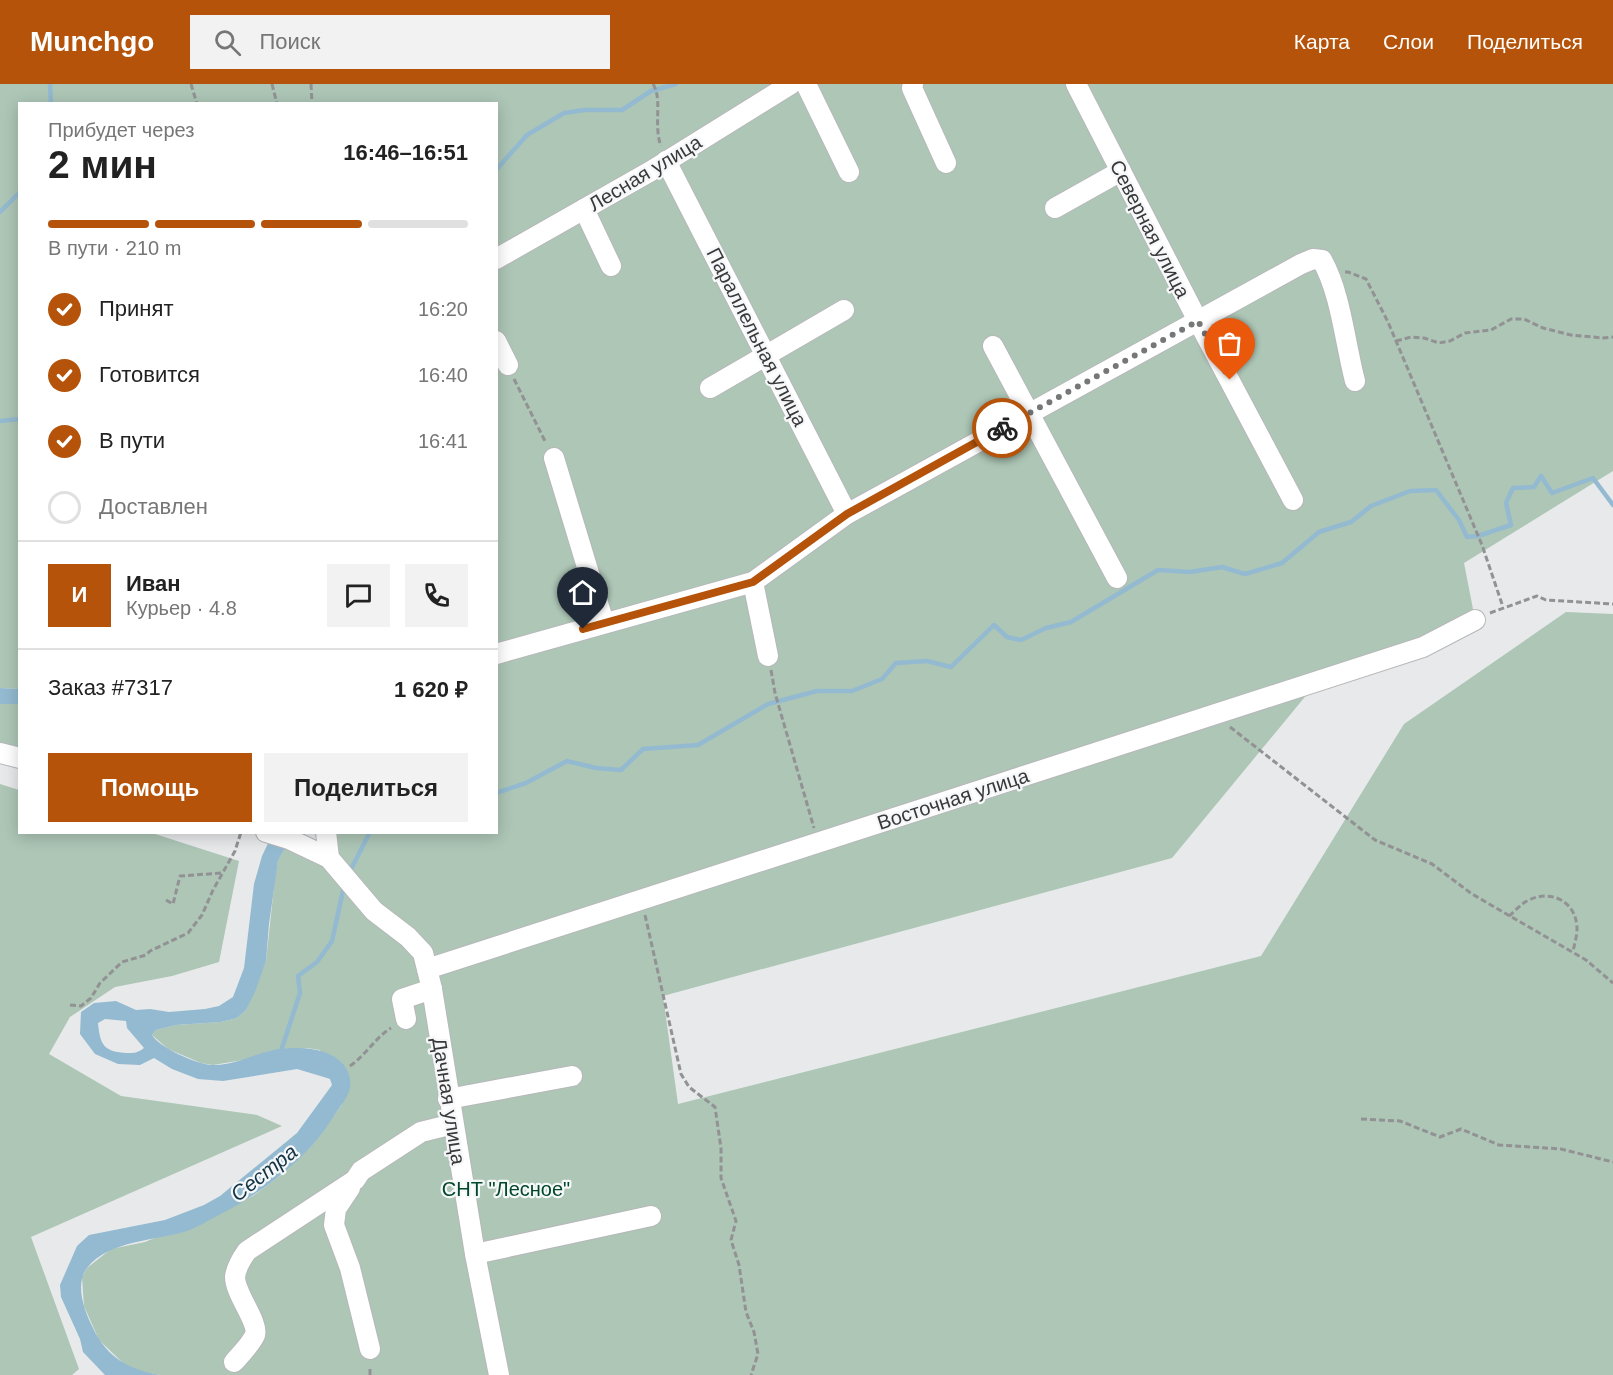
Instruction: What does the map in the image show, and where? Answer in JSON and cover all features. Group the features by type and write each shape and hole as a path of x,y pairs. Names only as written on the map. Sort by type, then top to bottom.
{"street":[{"name":"Лесная улица","path":"498,258 666,161 791,84"},
{"path":"806,84 849,172"},
{"path":"913,84 912,88 946,163"},
{"name":"Северная улица","path":"1076,84 1293,500"},
{"name":"Параллельная улица","path":"666,161 847,514"},
{"path":"1055,208 1120,171"},
{"path":"584,209 611,266"},
{"path":"498,653 753,582 847,514 1313,259 1322,260 1330,280 1355,381"},
{"path":"710,388 844,310"},
{"path":"498,345 508,365"},
{"path":"993,346 1117,578"},
{"path":"554,458 604,623"},
{"path":"753,582 768,657"},
{"name":"Восточная улица","path":"428,969 1423,647 1475,620"},
{"path":"0,753 18,758"},
{"path":"326,834 329,858"},
{"path":"276,835 329,858"},
{"name":"Дачная улица","path":"329,858 374,911 408,937 423,953 432,989 448,1100 499,1375"},
{"path":"405,1019 402,999 432,989"},
{"path":"448,1100 572,1076"},
{"path":"370,1349 350,1268 334,1225 336,1209 361,1171 421,1132 453,1124"},
{"path":"234,1362 254,1337 256,1329 239,1293 235,1277 239,1263 247,1251 355,1180"},
{"path":"475,1254 651,1216"}],"path":[{"path":"191,84 196,102"},
{"path":"272,84 276,102"},
{"path":"312,84 312,102"},
{"path":"654,84 659,96 657,117 659,140 666,161"},
{"path":"1330,280 1341,273 1348,272 1366,279 1396,341 1475,527 1503,607"},
{"path":"1396,341 1411,337 1424,338 1439,344 1466,333 1491,330 1511,319 1524,319 1543,328 1571,335 1613,337"},
{"path":"508,365 554,458"},
{"path":"1475,620 1503,607 1537,596 1546,600 1613,604"},
{"path":"768,657 775,693 818,842"},
{"path":"1214,714 1376,840 1432,864 1472,894 1586,960 1613,983"},
{"path":"70,1005 81,1006 92,998 100,983 122,962 146,955 188,933 202,915 235,851 240,834"},
{"path":"166,900 173,904 180,876 184,874 222,873"},
{"path":"1509,916 1527,901 1546,896 1563,900 1572,910 1577,928 1573,952"},
{"path":"641,899 681,1074 689,1087 715,1107 721,1148 721,1178 730,1198 736,1221 731,1239 739,1265 746,1312 754,1332 758,1354 751,1375"},
{"path":"351,1066 386,1031"},
{"path":"1361,1119 1400,1121 1440,1137 1461,1129 1499,1145 1561,1149 1613,1162"}],"green space":[{"name":"СНТ \"Лесное\"","path":"0,84 1613,84 1613,471 1464,563 1473,609 1470,622 1318,681 1172,858 663,996 678,1104 1261,956 1404,724 1566,612 1613,614 1613,1375 161,1375 139,1371 123,1363 99,1340 84,1306 82,1277 87,1268 111,1249 145,1242 253,1196 281,1175 308,1149 342,1105 320,1050 307,1048 269,1051 249,1059 213,1065 201,1063 168,1049 152,1035 156,1030 176,1025 221,1022 237,1018 246,1010 266,961 275,878 278,861 286,843 331,861 326,834 498,834 498,102 18,102 18,689 0,688"},
{"path":"0,704 18,704 18,748 0,745"},
{"path":"0,784 18,790 18,834 155,834 239,861 219,962 172,976 115,987 70,1017 49,1054 121,1096 257,1115 282,1126 31,1237 79,1369 72,1375 0,1375"}],"water":[{"path":"0,688 18,689 18,704 0,704"},
{"name":"Сестра","path":"273,834 289,839 278,861 266,961 246,1010 237,1018 221,1022 176,1025 156,1030 152,1035 162,1045 179,1054 197,1062 212,1065 234,1062 279,1049 317,1050 338,1059 346,1068 350,1079 349,1090 345,1100 321,1134 296,1162 267,1186 187,1231 120,1247 96,1259 87,1268 81,1282 82,1298 93,1328 105,1347 112,1355 130,1366 161,1375 105,1375 83,1352 80,1339 61,1297 60,1285 77,1246 89,1235 165,1220 204,1205 220,1196 297,1133 332,1085 330,1079 297,1069 223,1081 198,1079 172,1069 154,1058 140,1065 118,1064 95,1054 80,1034 81,1012 94,1003 116,1001 136,1010 150,1009 169,1012 219,1006 233,997 244,968 254,884 262,856","holes":["105,1019 126,1021 127,1028 144,1048 138,1052 119,1052 108,1049 100,1037 98,1023"]}],"waterway":[{"path":"50,84 51,102"},
{"path":"498,168 527,135 564,113 584,110 622,110 651,91 676,84"},
{"path":"0,212 18,194"},
{"path":"0,421 18,419"},
{"path":"498,792 526,783 567,761 596,768 621,770 643,749 698,745 768,704 817,691 852,691 882,679 896,663 927,661 951,667 994,625 1007,637 1021,640 1046,628 1071,622 1158,570 1190,572 1222,567 1245,574 1282,563 1319,532 1351,522 1371,506 1410,491 1436,490 1459,520 1467,537 1478,536 1511,525 1506,503 1513,488 1534,487 1541,476 1552,493 1593,478 1613,505"},
{"path":"349,873 369,834"},
{"path":"280,1054 300,993 298,976 317,962 332,941 344,886"}],"way so far":[{"path":"1002,428 1198,321 1230,380"}],"route":[{"path":"583,629 753,582 847,514 1002,428"}]}
